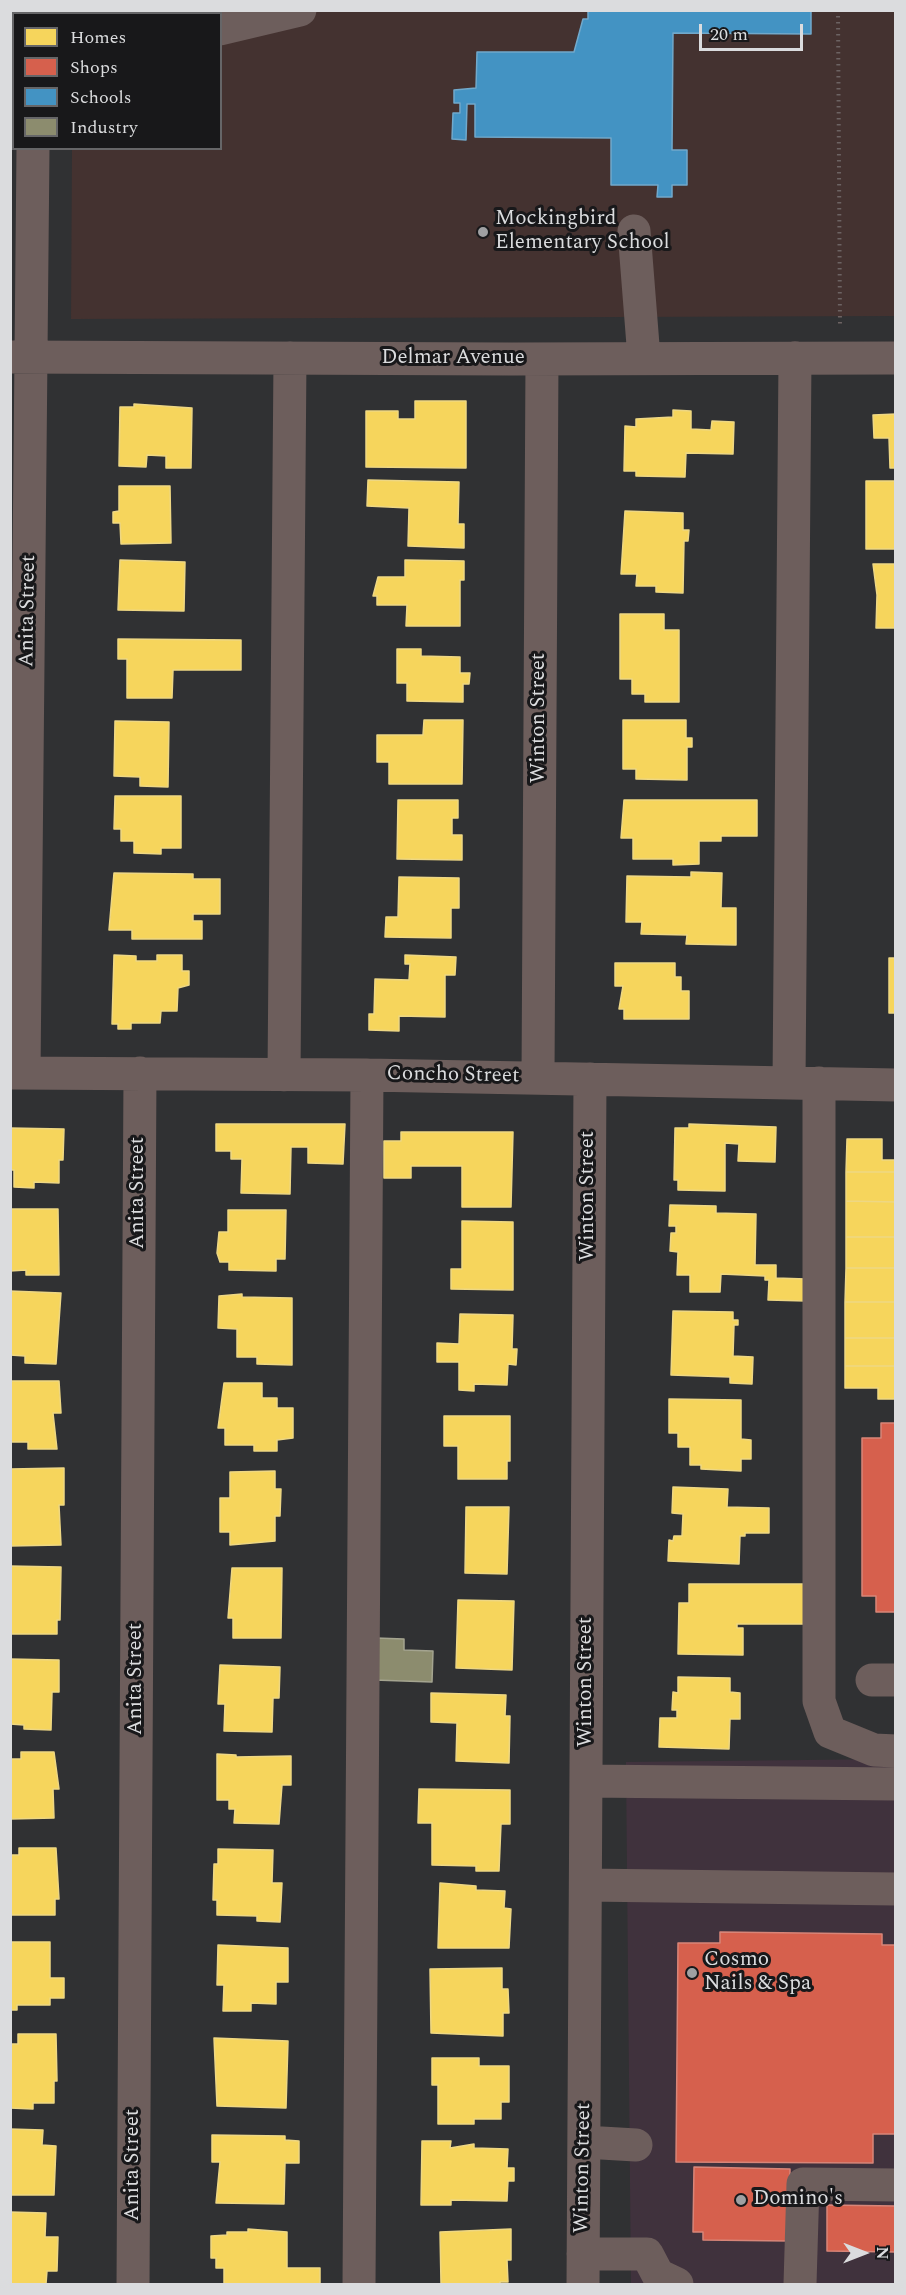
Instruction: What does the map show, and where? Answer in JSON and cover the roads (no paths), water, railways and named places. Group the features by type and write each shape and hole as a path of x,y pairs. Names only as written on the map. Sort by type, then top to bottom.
{"street":[{"path":"222,29 300,10"},
{"name":"Anita Street","path":"17,1073 21,357 33,150"},
{"path":"634,231 644,358"},
{"name":"Delmar Avenue","path":"21,357 896,358"},
{"path":"284,1075 290,358"},
{"path":"795,358 804,1083 819,1701 830,1732 874,1750 896,1751"},
{"name":"Winton Street","path":"538,1077 542,359"},
{"name":"Concho Street","path":"17,1073 538,1077 896,1085"},
{"name":"Anita Street","path":"133,2284 140,1073"},
{"path":"359,2284 367,1075"},
{"name":"Winton Street","path":"583,2269 590,1079"},
{"path":"586,1781 896,1784"},
{"path":"586,1884 896,1889"},
{"path":"584,2142 636,2145"},
{"path":"800,2284 803,2184 896,2185"},
{"path":"583,2269 647,2254 658,2275 677,2284"}],"place":[{"name":"Mockingbird Elementary School","path":"483,232"},
{"name":"Cosmo Nails & Spa","path":"692,1973"},
{"name":"Domino's","path":"741,2200"}]}
